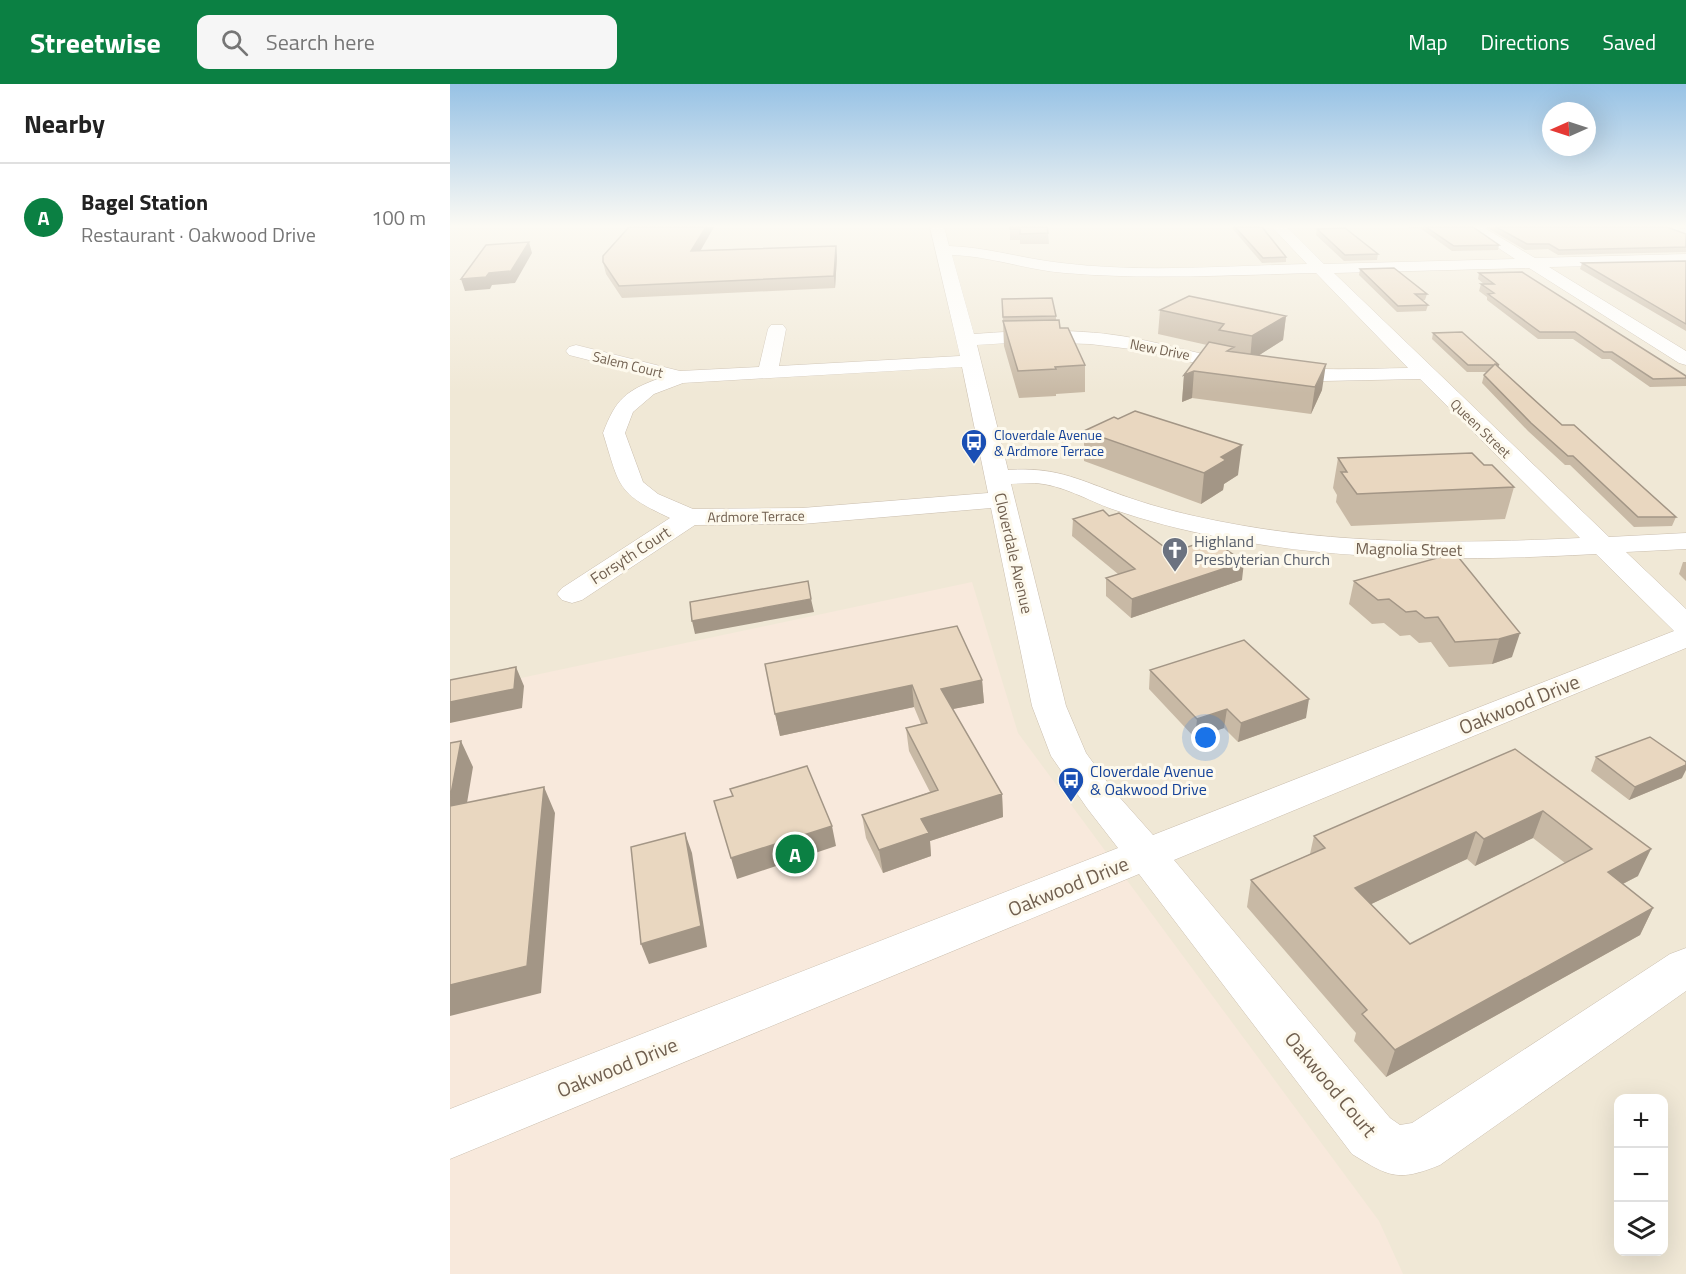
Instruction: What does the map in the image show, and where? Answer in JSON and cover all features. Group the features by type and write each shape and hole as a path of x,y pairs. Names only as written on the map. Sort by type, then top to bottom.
{"street":[{"name":"Cloverdale Avenue","path":"952,283 1049,706 1069,756 1100,799 1146,854"},
{"name":"Queen Street","path":"1334,283 1686,626"},
{"path":"1566,283 1686,358"},
{"path":"768,372 777,329"},
{"name":"New Drive","path":"968,351 1028,336 1089,338 1151,347 1258,371 1318,376 1425,373"},
{"name":"Salem Court","path":"576,351 680,377"},
{"name":"Ardmore Terrace","path":"968,351 768,372 680,377 647,390 623,409 614,433 632,485 649,499 689,517 802,516 999,489"},
{"name":"Magnolia Street","path":"999,489 1048,477 1120,503 1196,524 1279,540 1347,548 1441,551 1686,541"},
{"name":"Forsyth Court","path":"572,594 689,517"},
{"name":"Oakwood Drive","path":"450,1134 1686,637"},
{"name":"Oakwood Court","path":"1146,854 1371,1136 1395,1150 1421,1147 1686,967"}],"shaded area":[{"path":"450,283 1686,283 1686,1274 450,1274"},
{"path":"972,582 1018,733 1379,1221 1403,1274 450,1274 450,693"}],"building":[{"path":"617,283 694,283 619,286"},
{"path":"1374,283 1412,283 1427,294 1415,294 1428,305 1398,306"},
{"path":"1492,283 1539,283 1686,378 1653,379 1612,352 1604,352 1575,332 1540,332 1488,294 1494,293 1481,284 1494,284"},
{"path":"1615,283 1686,283 1686,324"},
{"path":"1189,296 1286,316 1252,336 1219,330 1224,324 1160,310"},
{"path":"1052,298 1056,316 1003,317 1002,299"},
{"path":"1059,320 1060,328 1068,328 1085,365 1018,371 1003,321"},
{"path":"1462,332 1499,365 1468,365 1433,333"},
{"path":"1209,342 1234,347 1227,351 1326,364 1315,387 1194,371 1184,375"},
{"path":"1495,364 1562,425 1574,425 1676,517 1638,517 1573,456 1568,456 1531,423 1484,375"},
{"path":"1135,411 1242,445 1221,457 1226,460 1204,473 1084,431 1114,417 1118,419"},
{"path":"1472,453 1484,465 1492,465 1514,487 1357,494 1341,472 1347,472 1338,458"},
{"path":"1103,510 1109,516 1119,513 1163,546 1174,543 1182,549 1211,539 1244,562 1132,599 1106,578 1135,569 1073,519"},
{"path":"1455,553 1520,633 1499,639 1455,642 1438,617 1425,618 1416,611 1406,612 1389,599 1378,600 1354,581"},
{"path":"808,581 811,599 692,621 690,602"},
{"path":"957,626 982,680 941,689 1002,794 921,819 929,833 879,850 862,815 938,790 906,728 927,723 912,685 775,714 765,664"},
{"path":"1244,640 1309,699 1241,723 1227,709 1197,719 1150,670"},
{"path":"516,667 514,689 450,702 450,680"},
{"path":"1650,737 1686,762 1686,765 1635,787 1596,757"},
{"path":"461,741 450,799 450,743"},
{"path":"1515,749 1651,849 1608,872 1653,908 1395,1050 1362,1014 1367,1010 1251,880 1325,848 1314,836","holes":["1543,811 1592,849 1410,944 1355,888 1476,832 1484,839"]},
{"path":"807,766 832,826 731,858 714,801 733,796 730,789"},
{"path":"544,787 527,966 450,985 450,806"},
{"path":"685,833 701,926 641,944 631,847"}],"place":[{"name":"Cloverdale Avenue & Ardmore Terrace","path":"974,465"},
{"name":"Highland Presbyterian Church","path":"1175,573"},
{"name":"Cloverdale Avenue & Oakwood Drive","path":"1071,803"},
{"name":"Bagel Station","path":"795,854"}]}
